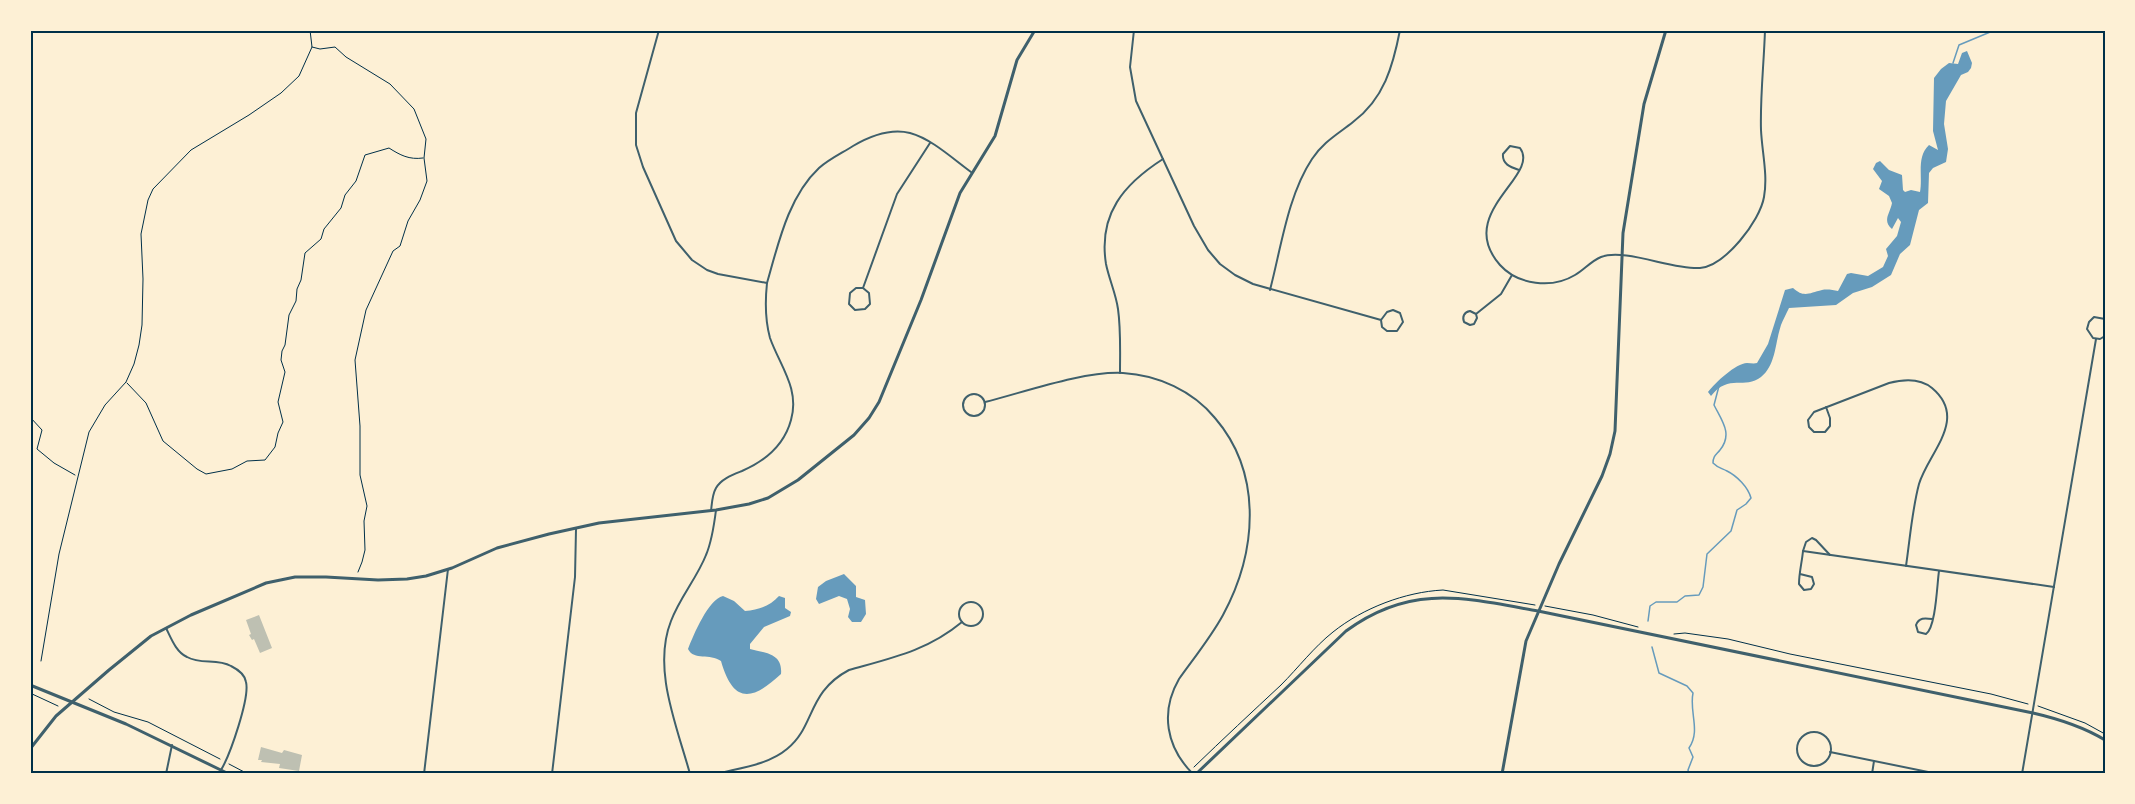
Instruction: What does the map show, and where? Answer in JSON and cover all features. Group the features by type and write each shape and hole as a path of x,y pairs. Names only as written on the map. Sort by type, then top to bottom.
{"street":[{"path":"659,30 634,124 636,145 643,167 676,241 692,260 718,274 766,284"},
{"path":"30,749 48,724 138,646 166,627 238,594 281,579 326,577 400,579 426,576 497,548 576,529 617,521 749,504 784,490 834,453 869,418 879,402 898,358 960,193 995,136 1017,60 1035,30"},
{"path":"1134,30 1130,56 1133,90 1198,234 1208,250 1220,264 1253,284 1381,320"},
{"path":"1270,290 1295,195 1304,172 1318,150 1357,120 1378,96 1391,69 1400,30"},
{"path":"1503,774 1522,655 1540,606 1602,476 1610,454 1615,431 1621,256 1626,213 1644,104 1666,30"},
{"path":"1519,170 1510,167 1503,160 1503,154 1509,146 1520,148 1523,154 1519,170 1513,182 1495,203 1487,226 1488,241 1494,255 1512,275 1535,282 1556,281 1574,276 1600,257 1621,256 1694,268 1707,267 1718,262 1728,254 1756,218 1763,203 1766,177 1761,124 1766,30"},
{"path":"690,774 666,686 663,665 664,645 678,606 707,554 714,510 713,497 717,486 731,475 762,461 774,451 788,430 792,417 794,403 792,387 773,346 767,327 765,309 766,284 793,204 818,168 860,142 884,133 909,133 930,143 972,172"},
{"path":"863,288 897,194 930,143"},
{"path":"1120,373 1118,309 1105,259 1107,230 1112,211 1123,192 1137,177 1163,159"},
{"path":"1476,314 1500,294 1512,275"},
{"path":"863,288 869,293 870,304 865,309 855,310 849,304 848,297 852,290 863,288"},
{"path":"1393,310 1400,313 1403,322 1400,329 1391,332 1384,329 1381,320 1387,312 1393,310"},
{"path":"1470,311 1476,314 1478,318 1474,324 1468,325 1464,322 1465,313 1470,311"},
{"path":"2096,339 2088,332 2089,322 2098,317 2105,319"},
{"path":"2096,339 2105,336"},
{"path":"2022,774 2096,339"},
{"path":"985,402 1084,377 1120,373 1148,377 1167,383 1203,405 1217,420 1233,444 1248,483 1251,505 1249,540 1237,583 1217,625 1174,688 1168,708 1170,740 1180,759 1193,773 1336,639 1354,625 1377,612 1401,603 1440,597 1472,600 1538,612 2063,719 2105,740"},
{"path":"1826,407 1830,426 1825,432 1814,432 1809,427 1809,417 1814,412 1826,407 1889,383 1916,380 1936,392 1943,403 1947,414 1947,427 1919,484 1906,566"},
{"path":"971,394 978,394 985,402 984,410 975,416 967,414 963,408 965,398 971,394"},
{"path":"552,774 576,577 576,529"},
{"path":"1800,574 1812,578 1814,584 1811,589 1806,590 1800,587 1800,574 1803,552 1807,540 1814,539 1830,555"},
{"path":"1803,552 2054,587"},
{"path":"424,774 448,569"},
{"path":"1932,619 1918,620 1916,627 1918,632 1928,633 1931,628 1939,571"},
{"path":"972,602 979,605 983,611 980,622 969,625 962,621 960,614 964,604 972,602"},
{"path":"716,774 764,761 788,748 799,735 825,688 840,675 927,646 947,634 962,621"},
{"path":"166,627 180,652 186,657 224,662 237,669 246,679 245,702 226,762 221,770"},
{"path":"30,685 172,745 229,774"},
{"path":"1816,732 1829,741 1830,752 1825,762 1814,766 1800,759 1797,748 1801,738 1816,732"},
{"path":"166,774 172,745"},
{"path":"1830,752 1938,774"},
{"path":"1872,774 1874,761"}],"path":[{"path":"41,661 60,554 89,432 105,405 126,382 134,364 142,325 141,234 144,212 153,189 191,150 249,116 281,93 299,76 312,47 310,30"},
{"path":"312,47 320,49 335,47 346,57 390,84 414,109 426,139 424,158 427,181 420,200 408,221 400,246 393,251 366,310 355,360 360,415 360,475 367,506 364,521 365,550 358,572"},
{"path":"126,382 146,403 163,441 197,469 206,474 232,469 247,461 266,460 275,447 283,422 278,402 285,372 281,360 282,351 289,315 296,301 297,289 301,280 305,254 321,239 324,229 341,208 345,195 356,181 365,155 389,148 414,160 424,158"},
{"path":"30,338 30,354"},
{"path":"30,417 42,429 37,449 54,463 77,476"},
{"path":"1193,773 1330,633 1386,602 1431,590 1443,590 1593,615 1638,627"},
{"path":"1670,635 1685,633 1728,639 1790,654 1998,695 2085,723 2105,734"},
{"path":"30,693 58,706"},
{"path":"89,699 114,712 148,722 248,774"}],"water":[{"path":"1967,51 1972,63 1971,68 1961,75 1946,101 1944,124 1948,149 1946,162 1933,168 1929,173 1928,203 1919,210 1910,245 1900,254 1891,275 1872,287 1853,293 1836,305 1789,308 1766,372 1755,381 1724,385 1711,396 1708,392 1732,370 1742,364 1757,363 1768,344 1785,290 1793,288 1804,294 1824,290 1838,291 1847,274 1868,276 1883,267 1888,256 1886,249 1897,236 1901,222 1898,218 1892,229 1889,226 1887,220 1892,203 1889,196 1879,189 1882,181 1873,169 1880,161 1889,170 1902,175 1905,192 1911,190 1920,192 1921,167 1925,150 1929,145 1938,150 1933,131 1934,78 1949,63 1958,64 1962,53"},
{"path":"844,574 856,586 856,597 865,600 866,614 861,622 852,622 848,617 850,609 847,599 839,596 819,604 816,599 818,587"},
{"path":"723,596 734,601 745,611 764,607 779,596 785,598 785,608 791,612 790,616 764,627 750,644 750,649 772,655 781,667 781,674 761,690 744,694 737,691 731,685 721,661 712,657 694,655 688,649 707,611 717,599"}],"building":[{"path":"259,615 272,648 260,653 254,639 252,640 249,635 251,634 246,620"},
{"path":"261,747 282,753 284,750 302,755 299,771 279,768 280,764 261,762 262,760 258,760"}],"waterway":[{"path":"1953,63 1959,45 1995,30"},
{"path":"1648,621 1650,606 1656,602 1677,602 1685,596 1699,595 1703,587 1707,554 1731,531 1737,510 1751,498 1745,486 1738,479 1713,463 1714,457 1726,438 1723,422 1714,405 1719,386"},
{"path":"1652,647 1659,673 1687,686 1693,693 1694,735 1689,748 1693,757 1688,770 1689,774"}]}
